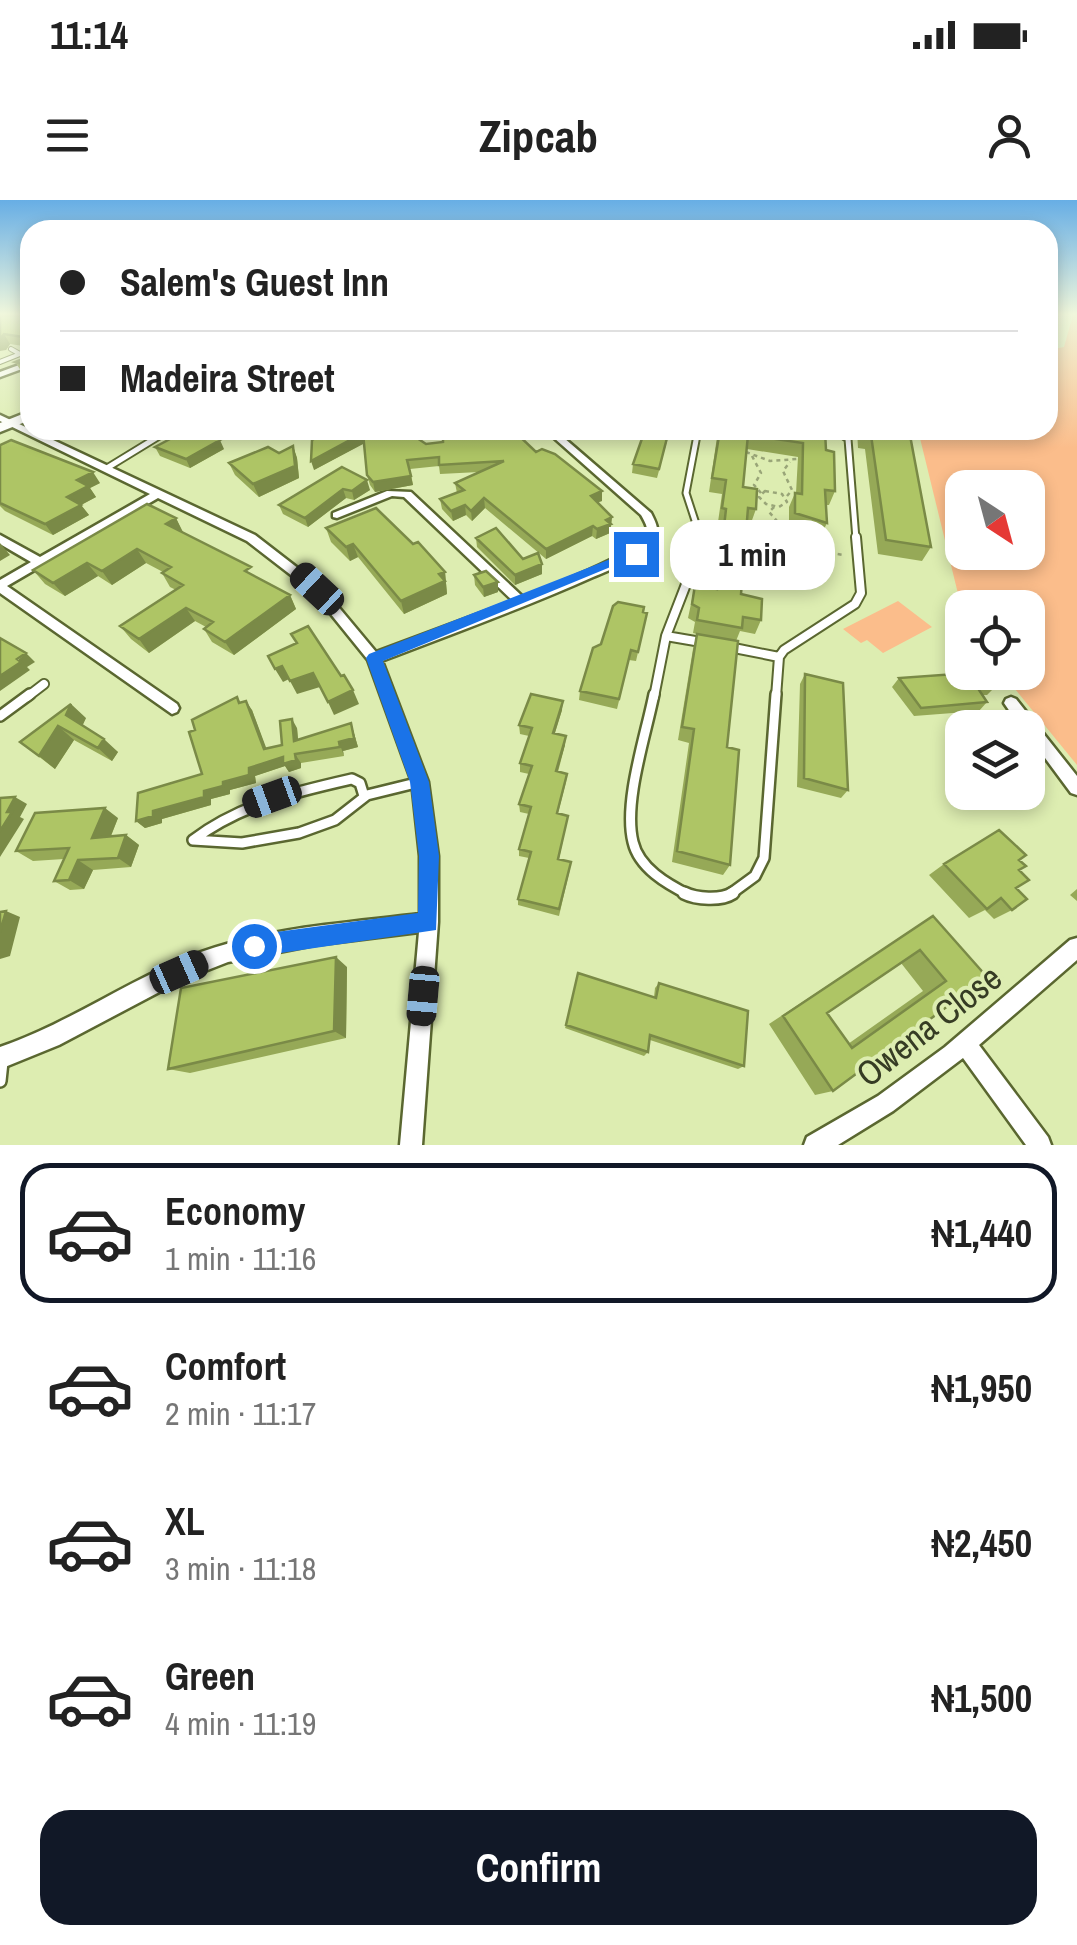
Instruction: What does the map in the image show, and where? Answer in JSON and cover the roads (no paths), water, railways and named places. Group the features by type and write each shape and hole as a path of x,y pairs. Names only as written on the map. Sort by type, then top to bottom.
{"street":[{"path":"45,440 251,538 298,571 339,612 374,658 420,782 429,856 428,922 411,1145"},
{"path":"374,658 636,554 651,538 653,527 646,513 561,440"},
{"path":"159,493 0,586 172,708"},
{"path":"337,515 392,493 407,494 520,600"},
{"path":"0,539 40,562"},
{"path":"1011,703 1077,788"},
{"path":"1,1058 61,1034 202,962 254,946 428,922"},
{"name":"Owena Close","path":"814,1145 858,1123 965,1044 1077,947"},
{"path":"965,1044 1040,1145"}],"lane":[{"path":"107,468 153,440"},
{"path":"696,440 686,492 702,543 666,636 631,807 632,845 659,880 692,897 727,897 756,876 764,858 779,656 856,604 861,593 848,440"},
{"path":"666,636 704,642"},
{"path":"722,646 779,656"},
{"path":"0,716 44,684"},
{"path":"364,796 360,783 352,779 272,797 227,814 193,840 212,846 319,828 344,816 364,796 420,782"},
{"path":"0,1081 1,1058"}]}
